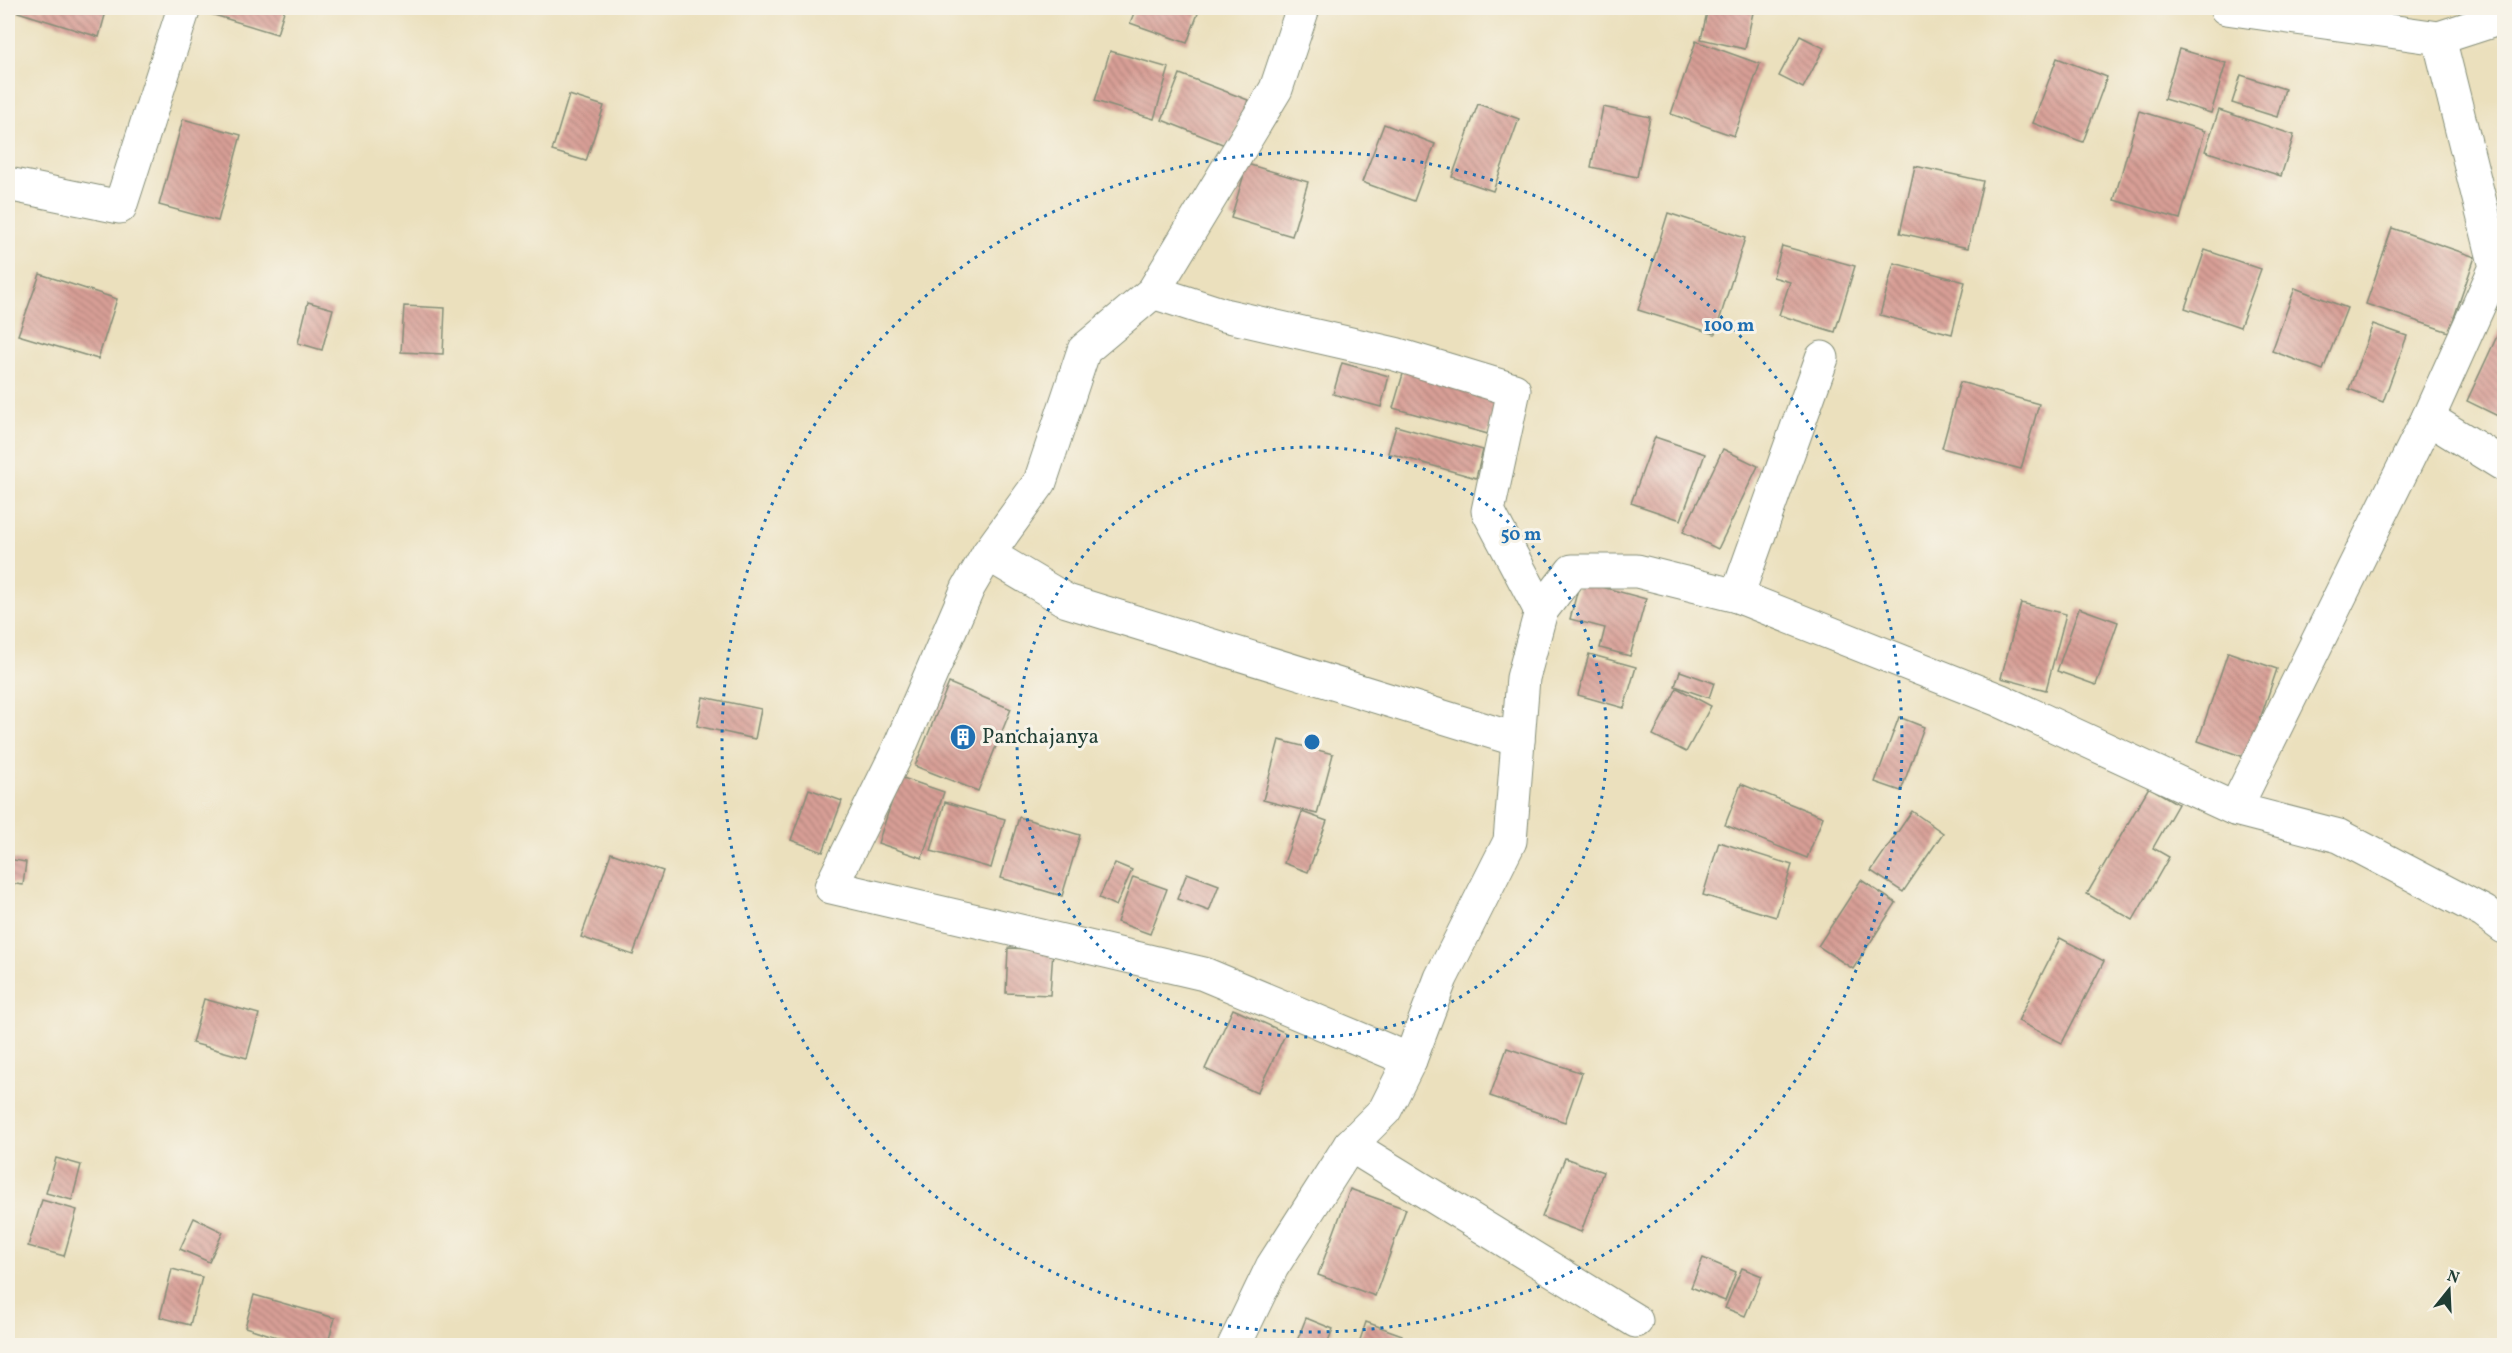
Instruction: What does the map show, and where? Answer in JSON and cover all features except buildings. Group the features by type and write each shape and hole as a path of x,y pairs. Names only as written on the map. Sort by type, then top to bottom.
{"street":[{"path":"8,184 120,207 184,8"},
{"path":"1303,8 1276,89 1154,292 1084,350 1040,482 988,554 968,588 897,753 831,887 1204,974 1410,1060"},
{"path":"2226,8 2439,38 2505,17"},
{"path":"2235,809 2428,418 2496,267 2439,38"},
{"path":"1154,292 1224,315 1395,354 1514,390 1488,510 1541,611"},
{"path":"1737,596 1822,358"},
{"path":"2428,418 2505,465"},
{"path":"988,554 1067,601 1518,740"},
{"path":"1234,1346 1272,1267 1350,1146 1385,1110 1410,1060 1441,978 1510,841 1523,678 1541,611 1572,571 1637,571 1737,596 1999,700 2235,809 2339,836 2484,912 2505,927"},
{"path":"1350,1146 1636,1321"}],"place":[{"name":"Panchajanya","path":"963,737"}]}
